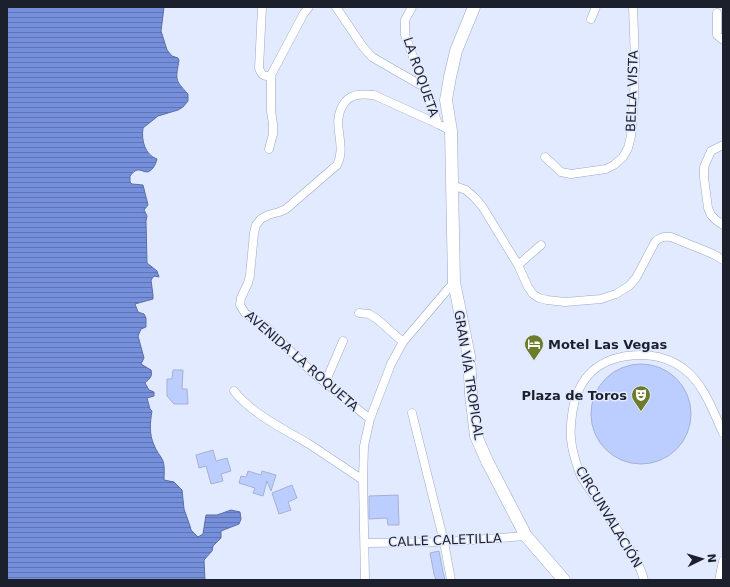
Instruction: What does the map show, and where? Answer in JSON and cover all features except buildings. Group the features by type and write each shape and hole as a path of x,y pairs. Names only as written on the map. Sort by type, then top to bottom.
{"main road":[{"name":"GRAN VÍA TROPICAL","path":"474,7 456,52 446,100 451,131 454,282 469,356 471,394 476,436 486,462 526,536 564,580"}],"street":[{"path":"262,7 259,68 264,76 271,74"},
{"path":"269,149 273,134 271,111 271,74 304,13 309,7"},
{"path":"336,7 363,47 372,57 424,87"},
{"name":"LA ROQUETA","path":"412,7 405,20 405,35 438,124"},
{"path":"591,19 596,7"},
{"name":"BELLA VISTA","path":"544,157 561,172 571,174 606,169 614,165 623,157 628,148 631,136 634,98 635,60 633,7"},
{"path":"717,13 717,35 723,40"},
{"name":"AVENIDA LA ROQUETA","path":"370,419 312,372 265,326 245,313 240,305 241,298 248,284 250,275 256,225 261,219 268,215 286,209 337,165 341,153 338,128 339,117 342,107 347,100 354,96 363,94 374,95 451,131"},
{"path":"723,145 711,151 704,167 708,208 711,215 723,226"},
{"path":"452,185 466,190 482,206 518,265 528,287 533,294 539,298 565,302 601,299 616,294 629,286 636,278 655,242 659,238 666,236 713,254 723,260"},
{"path":"518,265 541,245"},
{"path":"365,580 363,480 364,446 370,419 391,364 403,342 454,282"},
{"path":"359,313 370,314 403,342"},
{"path":"325,383 343,341"},
{"name":"CIRCUNVALACIÓN","path":"644,580 642,572 632,552 581,476 574,458 571,439 571,421 573,405 578,391 586,378 596,368 609,361 648,355 662,357 686,370 696,381 705,394 723,433"},
{"path":"234,391 240,399 268,420 363,480"},
{"path":"412,412 444,542 451,580"},
{"name":"CALLE CALETILLA","path":"365,543 444,542 526,536"},
{"path":"719,580 723,561"}],"water":[{"path":"7,7 164,7 161,31 167,50 172,56 178,58 179,60 177,79 188,94 188,101 178,110 158,116 143,128 143,142 149,154 157,160 151,171 146,172 137,170 130,176 130,182 132,184 143,185 148,205 144,210 147,216 147,263 157,271 159,277 154,276 151,280 153,299 135,304 138,312 144,314 146,318 146,327 141,329 138,336 144,358 141,364 151,370 150,378 145,383 149,390 154,392 154,396 147,398 152,411 150,424 152,441 163,461 164,480 174,482 182,490 184,509 191,530 198,537 203,534 206,515 217,515 231,510 240,512 241,519 239,524 221,531 221,538 213,546 212,551 204,560 205,580 7,580"}],"place":[{"name":"Motel Las Vegas","path":"534,361"},
{"name":"Plaza de Toros","path":"641,412"}]}
